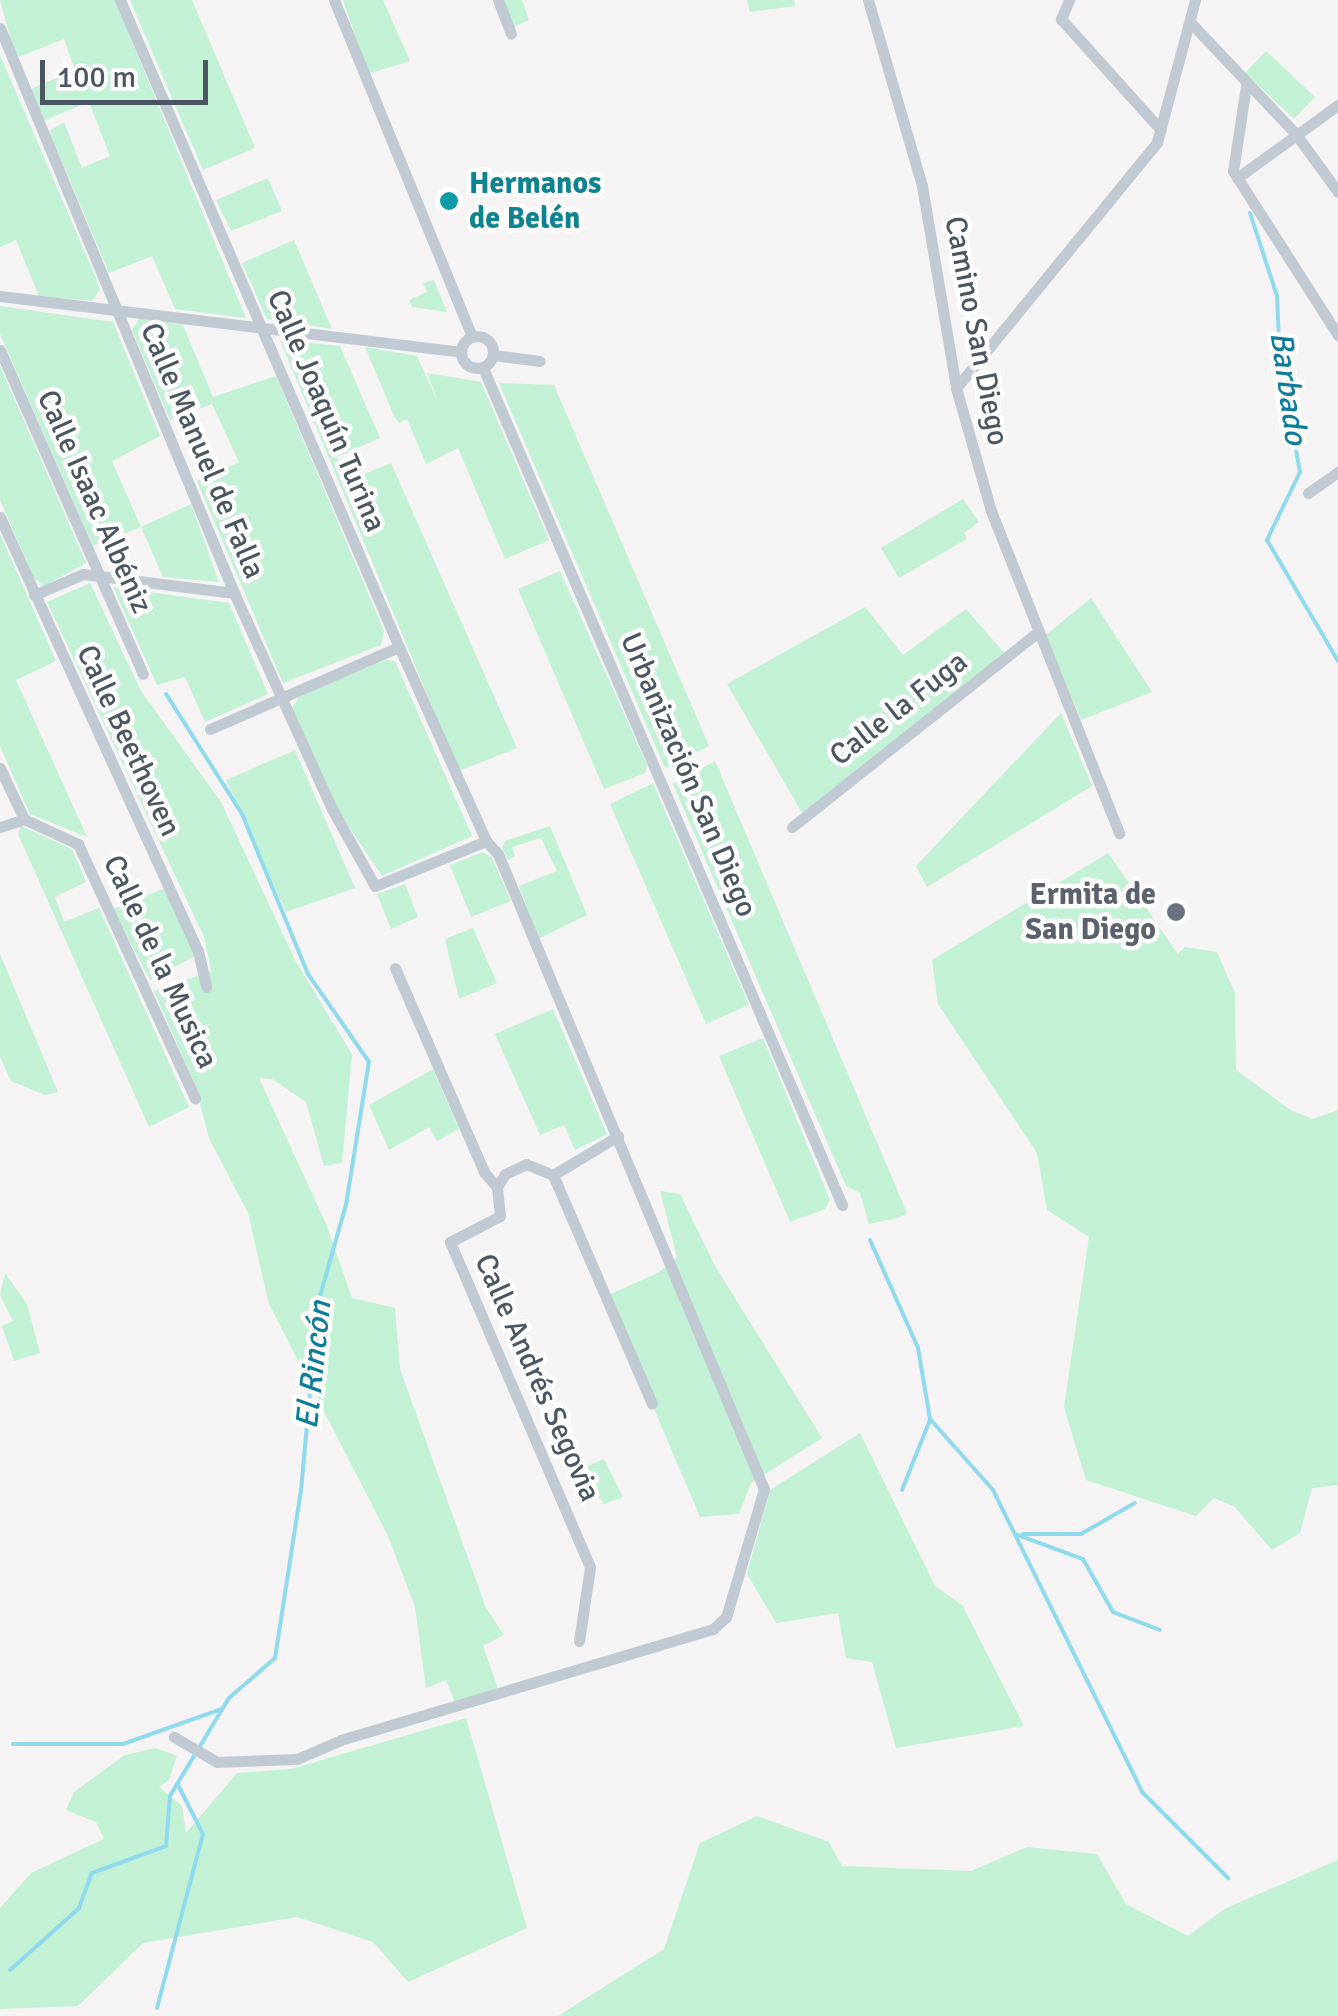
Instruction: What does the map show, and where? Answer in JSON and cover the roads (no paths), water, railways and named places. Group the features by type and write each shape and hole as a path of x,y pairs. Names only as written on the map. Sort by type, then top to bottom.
{"street":[{"name":"Calle Joaquín Turina","path":"120,0 399,647 486,841 498,854 764,1489 726,1617 714,1629 609,1664 340,1740 297,1758 217,1762 174,1736"},
{"path":"334,0 472,336"},
{"path":"498,0 511,34"},
{"name":"Camino San Diego","path":"868,0 922,186 956,388 991,510 1119,833"},
{"path":"1069,0 1061,19 1160,130"},
{"path":"956,388 1075,236 1127,183 1160,130 1194,0"},
{"path":"1190,22 1246,86 1295,133 1338,192"},
{"name":"Calle Manuel de Falla","path":"0,28 234,593 280,697 376,886 486,841"},
{"path":"1246,86 1237,178 1338,336"},
{"path":"1237,178 1338,105"},
{"path":"0,296 460,352"},
{"path":"460,352 472,336"},
{"path":"472,336 488,340 493,355"},
{"name":"Calle Isaac Albéniz","path":"0,350 143,674"},
{"path":"460,352 468,366 483,368 493,355"},
{"path":"493,355 540,361"},
{"name":"Urbanización San Diego","path":"483,368 842,1206"},
{"path":"1308,493 1338,472"},
{"name":"Calle Beethoven","path":"0,517 198,951 206,988"},
{"path":"34,595 97,574 234,593"},
{"name":"Calle la Fuga","path":"792,827 1038,631"},
{"path":"210,729 399,647"},
{"path":"0,768 24,819 0,827"},
{"name":"Calle de la Musica","path":"24,819 78,844 196,1098"},
{"path":"395,968 484,1172 497,1187 505,1174 526,1164 553,1175 652,1404"},
{"path":"553,1175 618,1136"},
{"name":"Calle Andrés Segovia","path":"497,1187 500,1216 450,1242 581,1541 591,1593 579,1641"}],"waterway":[{"name":"Barbado","path":"1250,213 1277,296 1280,364 1300,472 1267,540 1338,661"},
{"name":"El Rincón","path":"10,1970 79,1908 92,1873 166,1846 170,1796 229,1698 275,1658 301,1491 318,1303 346,1205 369,1062 308,974 242,814 166,694"},
{"path":"870,1240 918,1348 930,1419 993,1490 1142,1792 1228,1878"},
{"path":"902,1490 930,1420"},
{"path":"1023,1534 1081,1534 1135,1503"},
{"path":"1015,1534 1083,1559 1113,1612 1160,1630"},
{"path":"13,1744 123,1744 222,1709"},
{"path":"157,2008 203,1834 178,1785"}],"place":[{"name":"Hermanos de Belén","path":"449,201"},
{"name":"Ermita de San Diego","path":"1176,912"}]}
